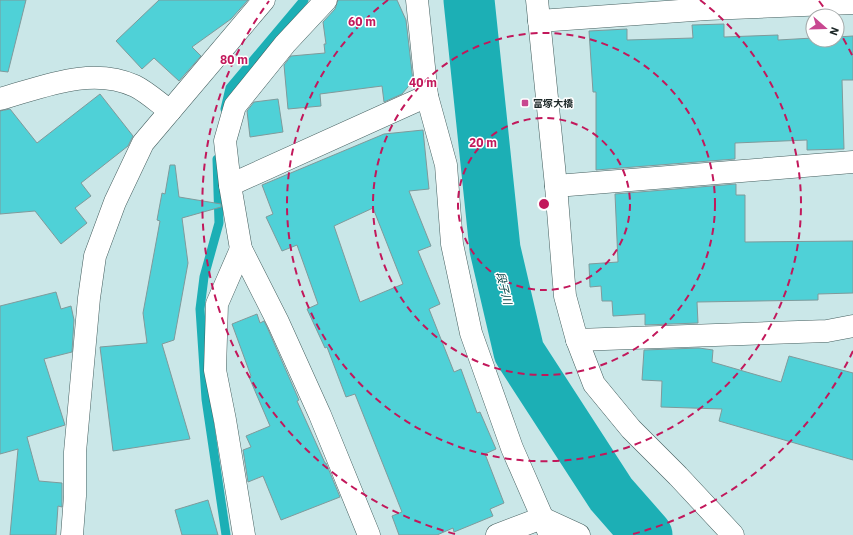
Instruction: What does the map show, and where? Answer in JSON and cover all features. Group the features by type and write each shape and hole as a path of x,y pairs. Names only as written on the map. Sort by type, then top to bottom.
{"street":[{"path":"72,535 75,496 75,452 89,298 95,256 115,202 143,143 264,0"},
{"path":"326,0 285,44 235,106 225,141 230,185 241,249 278,322 320,415 369,535"},
{"path":"417,0 427,96 446,165 452,244 471,332 512,448 546,526"},
{"path":"733,535 678,476 631,429 594,384 577,340 565,296 556,186 538,10 707,4 852,2"},
{"path":"0,99 76,78 103,77 135,86 170,111"},
{"path":"230,185 427,96"},
{"path":"556,186 853,162"},
{"path":"241,249 217,304 215,370 244,535"},
{"path":"577,340 827,331 853,326"},
{"path":"497,535 546,526 579,535"}],"building":[{"path":"0,0 26,0 8,72 0,71"},
{"path":"159,0 248,0 231,19 192,47 201,56 179,81 154,58 142,69 116,41"},
{"path":"338,0 397,0 406,20 413,81 402,94 384,102 382,86 320,94 321,106 288,109 284,65 291,56 325,53 324,44 326,44 323,22 335,9"},
{"path":"724,24 724,37 778,35 778,40 805,38 805,48 845,48 845,36 853,36 853,80 842,80 844,149 807,150 807,140 735,143 735,159 596,170 596,92 593,92 589,31 627,29 627,40 693,38 692,25"},
{"path":"100,94 133,136 128,146 81,183 91,196 75,208 87,223 61,244 35,211 0,214 0,111 10,109 37,143"},
{"path":"278,99 283,132 250,137 247,111 254,102"},
{"path":"423,130 429,189 409,191 431,246 418,251 440,304 429,309 454,372 461,369 477,413 480,412 496,449 485,454 504,503 490,509 493,516 454,532 453,528 437,535 399,535 392,516 402,512 355,394 346,397 327,347 325,348 307,309 318,304 297,245 282,251 266,217 273,214 262,185 384,134","holes":["373,208 403,284 360,302 334,226"]},
{"path":"170,165 175,165 179,197 221,204 221,207 182,218 188,263 174,340 162,344 190,439 113,451 100,347 147,343 143,313 160,221 157,220 162,193 165,194"},
{"path":"736,184 736,195 745,195 745,242 853,241 853,293 818,294 818,300 697,302 698,323 645,325 645,314 613,316 612,301 602,301 601,286 590,287 589,264 618,262 615,194"},
{"path":"56,292 61,309 71,306 74,320 72,352 44,359 65,425 27,437 39,481 62,483 62,507 58,506 56,535 10,535 18,449 0,454 0,306"},
{"path":"257,314 260,323 264,321 267,327 299,400 297,401 340,497 281,520 263,476 248,482 243,450 251,447 246,436 270,426 249,377 251,376 232,324"},
{"path":"699,348 713,350 712,362 781,382 789,356 853,373 853,460 719,421 722,409 661,407 662,381 642,380 644,350"},
{"path":"208,500 218,535 182,535 175,510"}],"waterway":[{"path":"225,109 230,88 304,0"},
{"name":"段子川","path":"469,0 495,249 519,352 611,494 647,535"},
{"path":"217,159 219,223 204,277 200,309 206,399 226,535"}],"place":[{"name":"富塚大橋","path":"525,103"}]}
